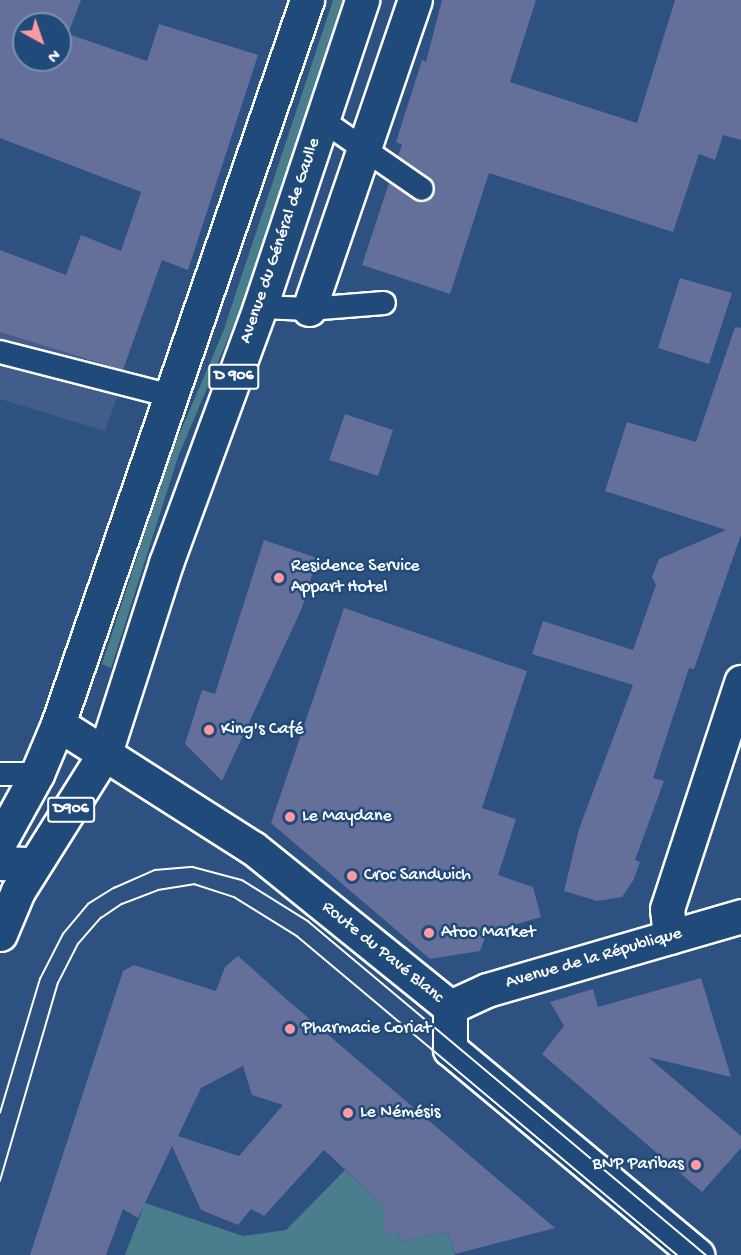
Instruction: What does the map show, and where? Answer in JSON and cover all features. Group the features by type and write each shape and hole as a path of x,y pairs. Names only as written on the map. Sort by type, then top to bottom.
{"main road":[{"name":"D 906","path":"0,840 38,774 58,724 307,0"},
{"name":"Avenue du Général de Gaulle","path":"0,934 34,864 105,753 165,563 260,307 362,0"},
{"path":"309,309 415,0"},
{"path":"670,937 667,909 741,682"},
{"path":"58,724 105,753"},
{"name":"Route du Pavé Blanc","path":"105,753 253,848 450,1007 450,1049 697,1255"},
{"path":"0,863 34,864"},
{"name":"Avenue de la République","path":"450,1007 487,990 741,916"}],"lane":[{"path":"322,120 422,189"},
{"path":"260,307 309,309 384,303"},
{"path":"0,352 171,396"},
{"path":"0,774 38,774"}],"shaded area":[{"path":"0,324 127,370 105,431 0,399"}],"green space":[{"path":"333,0 343,0 248,291 178,457 111,668 102,664 170,456 223,332"},
{"path":"345,1170 384,1206 384,1233 396,1233 403,1241 448,1232 455,1255 125,1255 145,1203 243,1236 286,1230"}],"building":[{"path":"0,0 81,0 72,24 72,12 12,12 12,72 72,72 72,35 147,61 159,24 258,55 188,270 162,260 123,370 0,332 0,250 66,275 81,235 121,251 141,192 0,138"},
{"path":"442,0 536,0 510,82 637,123 675,0 741,0 741,140 723,135 715,160 699,154 673,232 489,173 450,294 362,265 389,183 420,202 428,201 435,191 430,178 398,156 402,145 396,142 422,60 426,62"},
{"path":"680,278 732,293 709,364 658,348"},
{"path":"735,327 741,328 741,535 694,669 689,668 653,778 664,781 635,860 640,862 634,879 622,897 597,901 564,891 579,829 633,685 532,654 543,621 633,650 656,585 652,577 659,559 726,530 605,491 627,422 696,442"},
{"path":"345,414 393,430 378,476 329,460"},
{"path":"264,540 317,558 302,608 222,781 185,744 202,690 215,694"},
{"path":"344,608 527,671 482,808 516,819 498,875 533,887 541,917 487,933 480,951 430,959 271,823"},
{"name":"Le Némésis","path":"238,956 555,1228 455,1254 448,1232 403,1241 396,1233 384,1233 384,1206 324,1150 264,1216 251,1209 238,1225 201,1210 172,1146 138,1218 123,1209 106,1255 30,1255 123,971 134,965 216,991 225,967","holes":["243,1066 252,1095 283,1105 239,1156 178,1136 201,1088"]},
{"path":"701,978 731,1077 648,1057 741,1136 741,1148 702,1192 542,1054 564,1026 550,1002 593,989 598,1007"}],"tram line":[{"path":"0,1113 40,979 63,934 88,904 114,888 155,870 193,867 242,880 308,921 706,1255"},
{"path":"0,1181 58,983 78,944 101,918 122,904 158,890 194,884 234,897 297,936 677,1255"}],"place":[{"name":"Residence Service Appart Hotel","path":"279,578"},
{"name":"King's Café","path":"209,730"},
{"name":"Le Maydane","path":"290,817"},
{"name":"Croc Sandwich","path":"352,876"},
{"name":"Atoo Market","path":"429,933"},
{"name":"Pharmacie Coriat","path":"290,1029"},
{"name":"Le Némésis","path":"348,1113"},
{"name":"BNP Paribas","path":"696,1165"}]}
